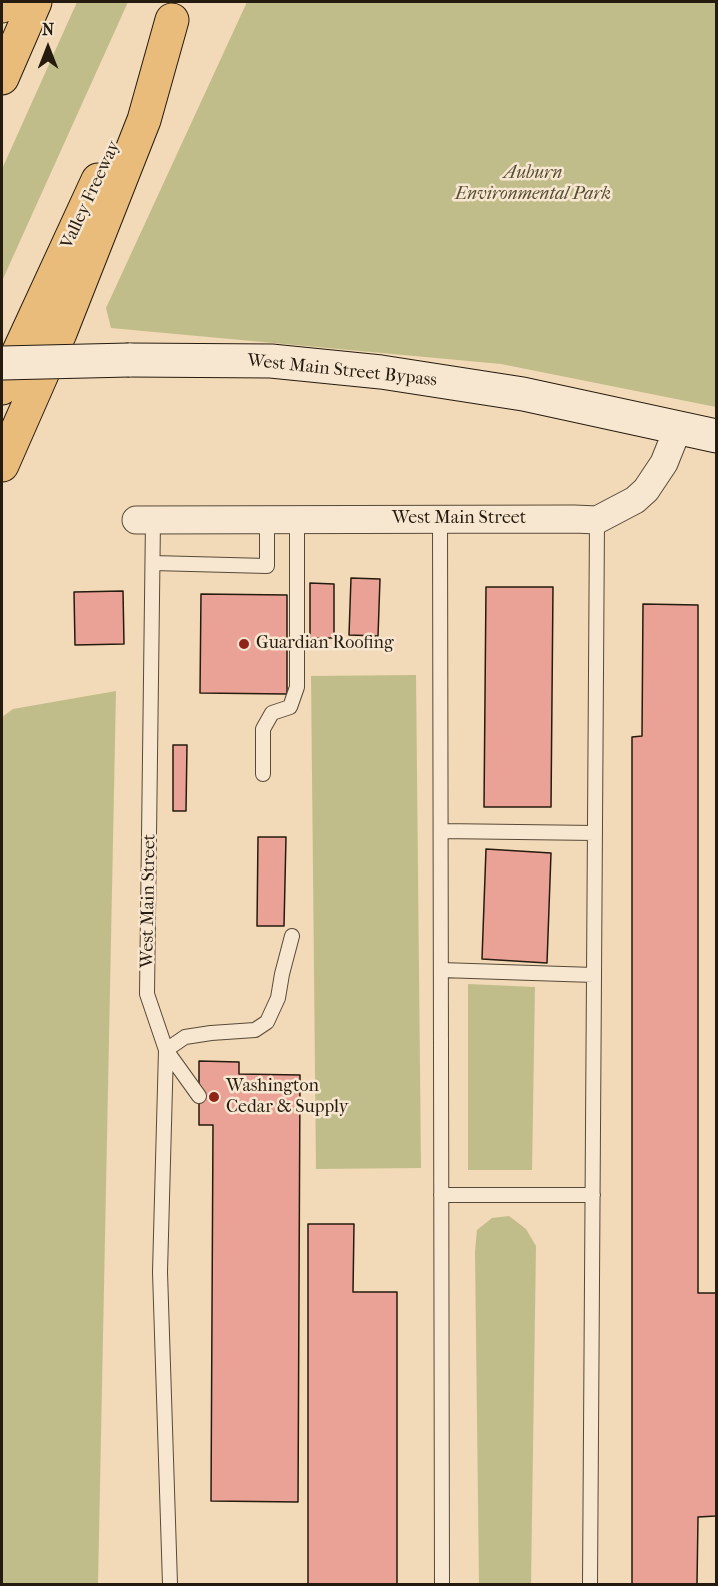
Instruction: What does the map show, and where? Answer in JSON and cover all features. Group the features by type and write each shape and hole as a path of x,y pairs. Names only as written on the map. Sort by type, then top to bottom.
{"highway":[{"path":"2,6 4,2"},
{"path":"2,78 35,2"},
{"path":"2,465 60,333 144,120 177,11"},
{"name":"Valley Freeway","path":"2,388 177,11"}],"main road":[{"name":"West Main Street Bypass","path":"2,363 129,360 271,361 381,372 524,394 678,428"},
{"path":"678,428 717,436"}],"street":[{"name":"West Main Street","path":"145,520 597,520 635,500 646,490 664,463 678,428"}],"lane":[{"name":"West Main Street","path":"145,520 153,563 147,994 166,1050"},
{"path":"153,563 267,566 267,520"},
{"path":"263,774 263,729 272,713 290,707 297,687 297,520"},
{"path":"440,520 442,1584"},
{"path":"590,1584 597,520"},
{"path":"441,831 595,833"},
{"path":"166,1050 185,1037 211,1032 255,1030 267,1022 278,998 292,936"},
{"path":"441,970 594,975"},
{"path":"166,1050 199,1096"},
{"path":"166,1050 160,1272 170,1584"},
{"path":"441,1195 592,1195"}],"green space":[{"path":"77,2 128,2 2,281 2,169"},
{"name":"Auburn Environmental Park","path":"247,2 716,2 716,407 501,364 111,328 106,308"},
{"path":"416,675 421,1168 316,1169 311,676"},
{"path":"116,691 98,1584 2,1584 2,717 13,709"},
{"path":"468,984 535,987 532,1170 468,1170"},
{"path":"509,1216 526,1229 536,1246 531,1584 479,1584 475,1252 477,1230 492,1218"}],"building":[{"path":"351,578 380,579 378,636 349,635"},
{"path":"310,583 334,584 334,638 310,638"},
{"path":"486,587 553,587 551,807 484,807"},
{"path":"123,591 124,644 75,645 74,592"},
{"name":"Guardian Roofing","path":"201,594 287,595 287,694 200,693"},
{"path":"643,604 698,605 698,1293 716,1293 716,1516 698,1517 697,1584 632,1584 632,737 642,736"},
{"path":"173,745 187,745 186,811 173,811"},
{"path":"258,837 286,837 284,926 257,926"},
{"path":"486,849 551,853 547,963 482,959"},
{"path":"199,1061 239,1062 239,1074 300,1075 298,1502 211,1501 213,1125 199,1125"},
{"path":"308,1224 354,1224 353,1292 397,1292 397,1584 308,1584"}],"place":[{"name":"Guardian Roofing","path":"244,644"},
{"name":"Washington Cedar & Supply","path":"214,1097"}]}
